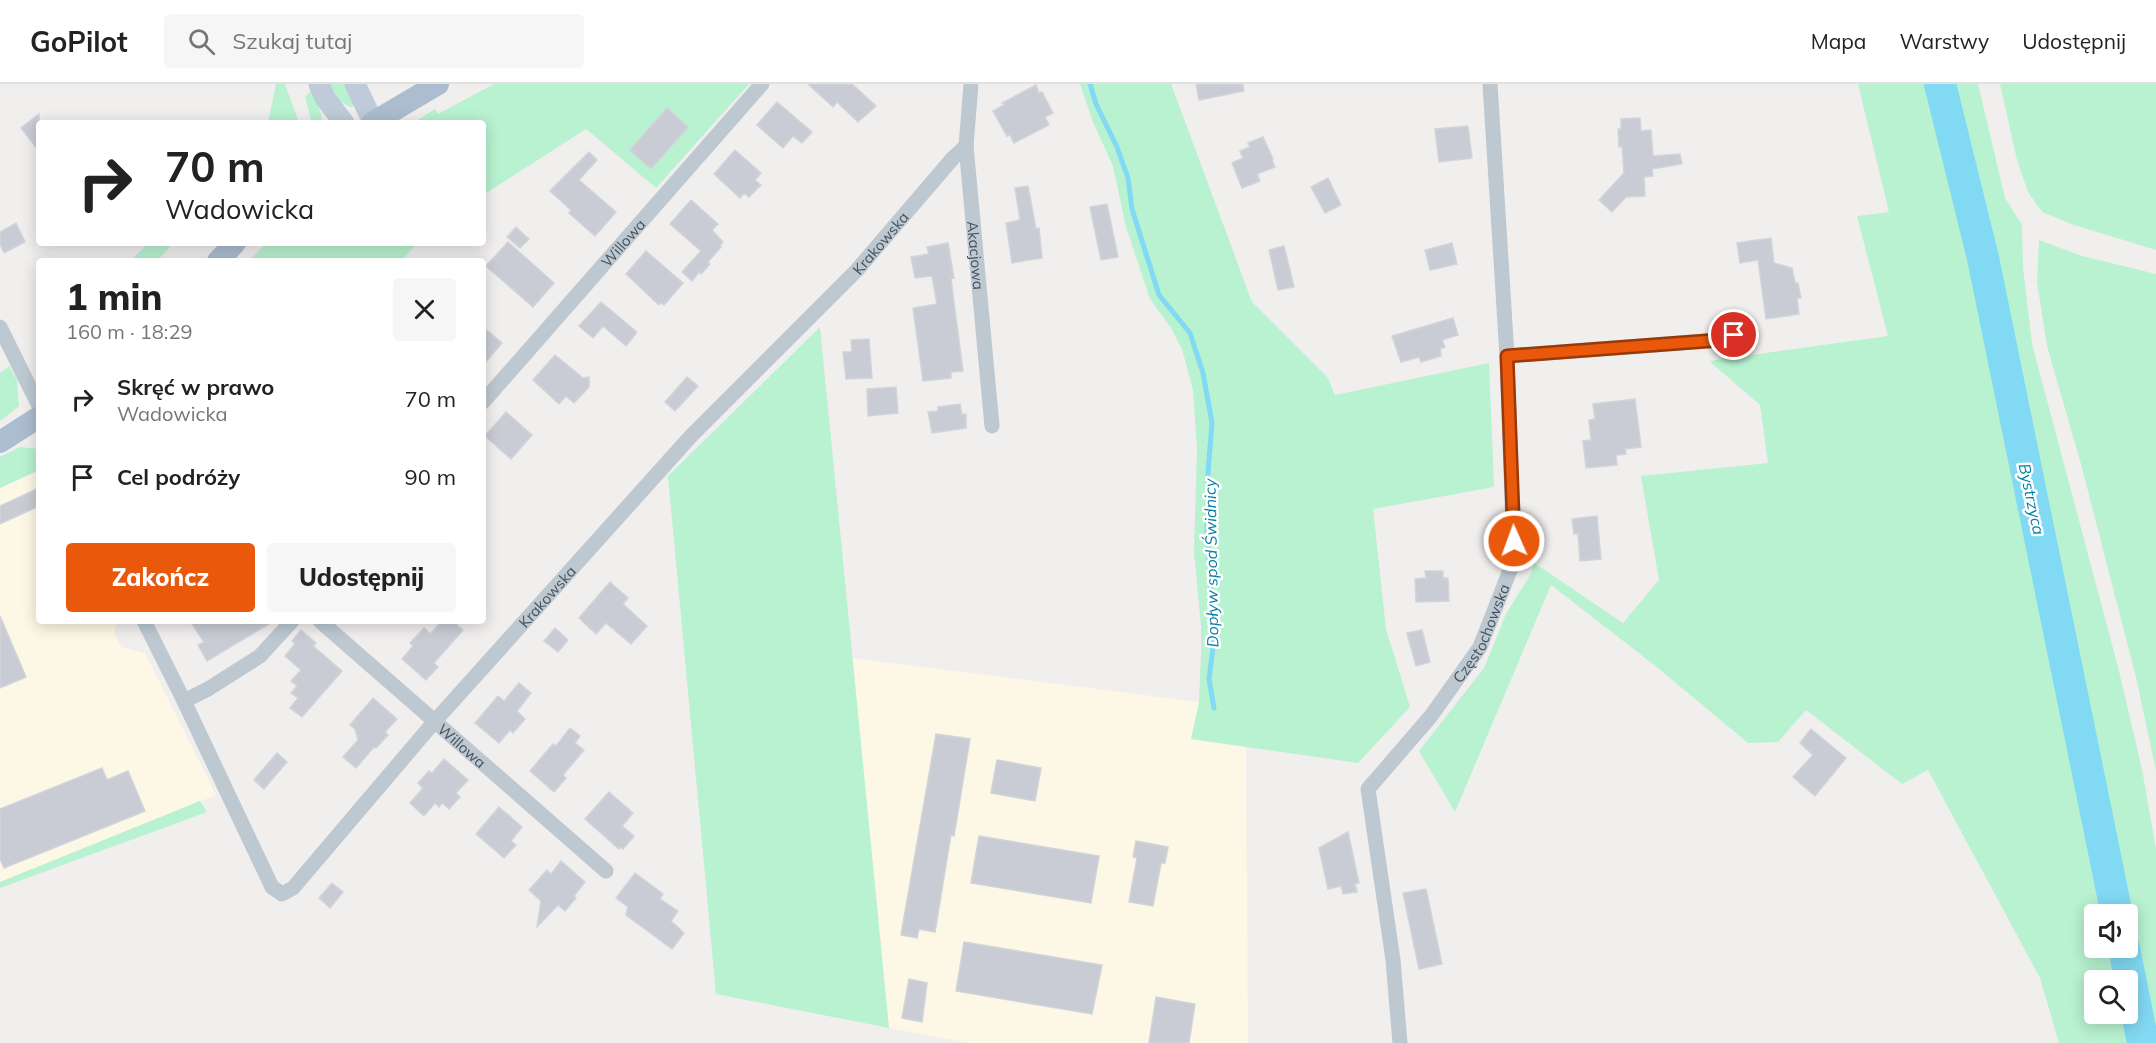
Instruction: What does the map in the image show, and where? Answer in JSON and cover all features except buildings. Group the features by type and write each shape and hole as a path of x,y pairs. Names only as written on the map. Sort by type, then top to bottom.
{"main road":[{"path":"319,84 325,98 342,120"},
{"path":"355,84 372,120"},
{"path":"378,120 438,84"},
{"path":"221,258 232,246"},
{"path":"0,442 36,419"}],"street":[{"name":"Willowa","path":"486,399 762,84"},
{"name":"Akacjowa","path":"971,84 966,146 992,426"},
{"name":"Częstochowska","path":"1400,1043 1393,960 1368,789 1431,716 1480,647 1514,560 1507,356 1490,84"},
{"name":"Krakowska","path":"146,624 272,887 282,894 293,888 435,722 691,436 857,270 953,158 966,146"},
{"path":"0,327 36,400"},
{"path":"1507,356 1720,340 1734,335"},
{"path":"184,701 208,689 260,656 289,624"},
{"name":"Willowa","path":"323,624 606,870"}],"shaded area":[{"path":"36,472 36,624 117,624 114,632 121,647 145,653 216,795 0,882 0,488"},
{"path":"852,658 1199,702 1191,739 1246,747 1248,1043 968,1043 889,1028"}],"green space":[{"path":"276,84 285,84 298,120 269,120"},
{"path":"330,84 348,84 356,106 350,107 338,100"},
{"path":"494,84 749,84 656,188 586,129 486,193 486,120 418,120 435,109 438,114"},
{"path":"1080,84 1171,84 1252,302 1328,378 1335,395 1489,363 1494,487 1373,509 1386,629 1410,707 1358,763 1191,739 1199,702 1201,653 1201,626 1194,552 1197,449 1193,390 1182,349 1171,328 1150,299 1126,227 1113,166 1093,122"},
{"path":"1858,84 1978,84 2005,198 2022,225 2023,268 2032,344 2118,667 2142,769 2156,849 2156,1043 2059,1043 2040,978 1928,770 1902,784 1806,710 1778,742 1748,743 1653,664 1551,585 1455,812 1419,751 1484,668 1506,614 1532,572 1533,562 1623,623 1659,580 1641,476 1768,463 1760,405 1709,361 1888,336 1857,216 1889,212"},
{"path":"2000,84 2156,84 2156,250 2071,224 2042,212 2028,192 2017,160"},
{"path":"313,92 322,120 311,120 305,97"},
{"path":"2039,240 2082,256 2156,274 2156,771 2136,677 2081,464 2047,346 2037,282"},
{"path":"146,246 170,246 160,258 133,258"},
{"path":"264,246 414,246 404,258 251,258"},
{"path":"820,327 889,1028 716,994 668,476"},
{"path":"9,366 17,380 19,406 0,421 0,373"},
{"path":"20,447 36,449 36,472 0,488 0,457"},
{"path":"200,801 207,812 0,888 0,882"}],"waterway":[{"name":"Dopływ spod Świdnicy","path":"1090,84 1096,104 1117,147 1128,178 1132,209 1159,295 1190,333 1203,373 1212,423 1207,530 1214,640 1209,679 1214,708"},
{"name":"Bystrzyca","path":"1940,84 1983,258 2115,904"},
{"name":"Bystrzyca","path":"2126,958 2143,1043"}],"route":[{"path":"1514,541 1507,356 1720,340 1734,335"}]}
